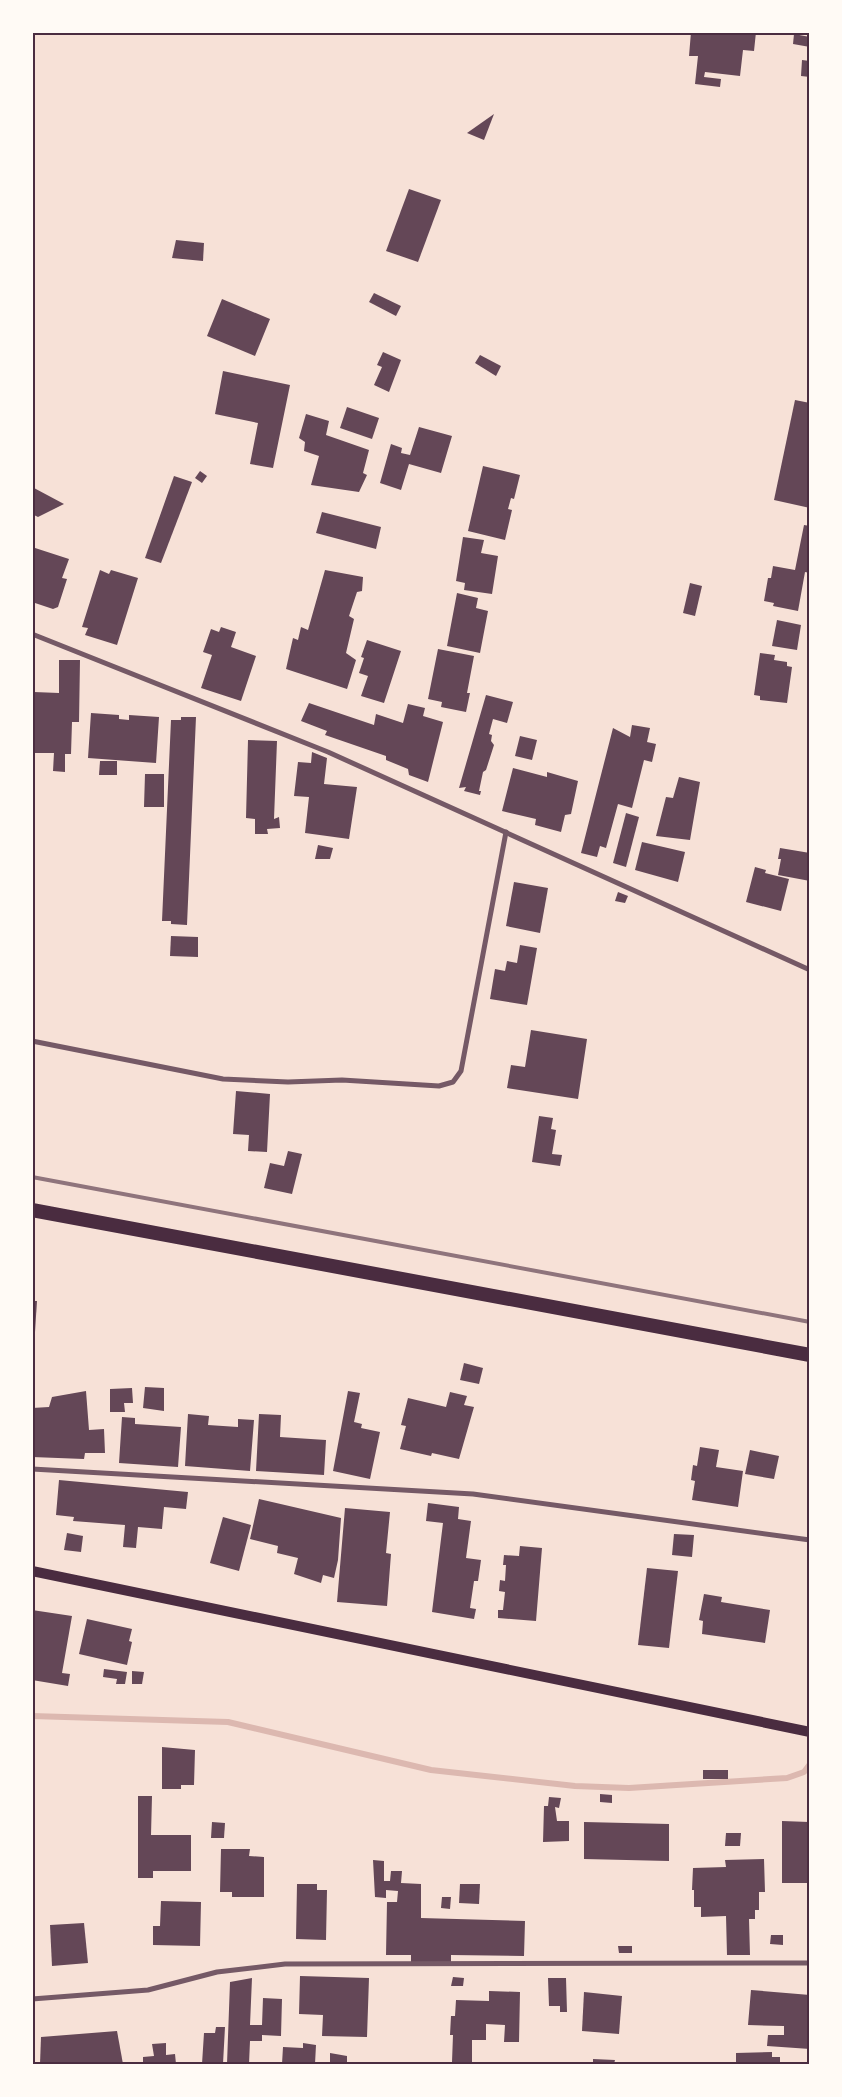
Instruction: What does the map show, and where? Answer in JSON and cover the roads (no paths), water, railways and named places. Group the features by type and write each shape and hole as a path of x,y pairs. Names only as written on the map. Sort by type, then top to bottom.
{"highway":[{"path":"32,1210 810,1355"}],"main road":[{"path":"32,1571 810,1732"}],"street":[{"path":"32,634 328,752 810,970"},
{"path":"32,1041 223,1079 288,1082 342,1080 439,1086 453,1082 461,1071 506,832"},
{"path":"32,1469 473,1494 810,1540"},
{"path":"32,1999 148,1990 217,1972 285,1964 810,1963"}],"waterway":[{"path":"32,1716 228,1722 431,1770 575,1786 629,1788 787,1778 804,1772 810,1764"}],"railway":[{"path":"32,1177 810,1322"}]}
